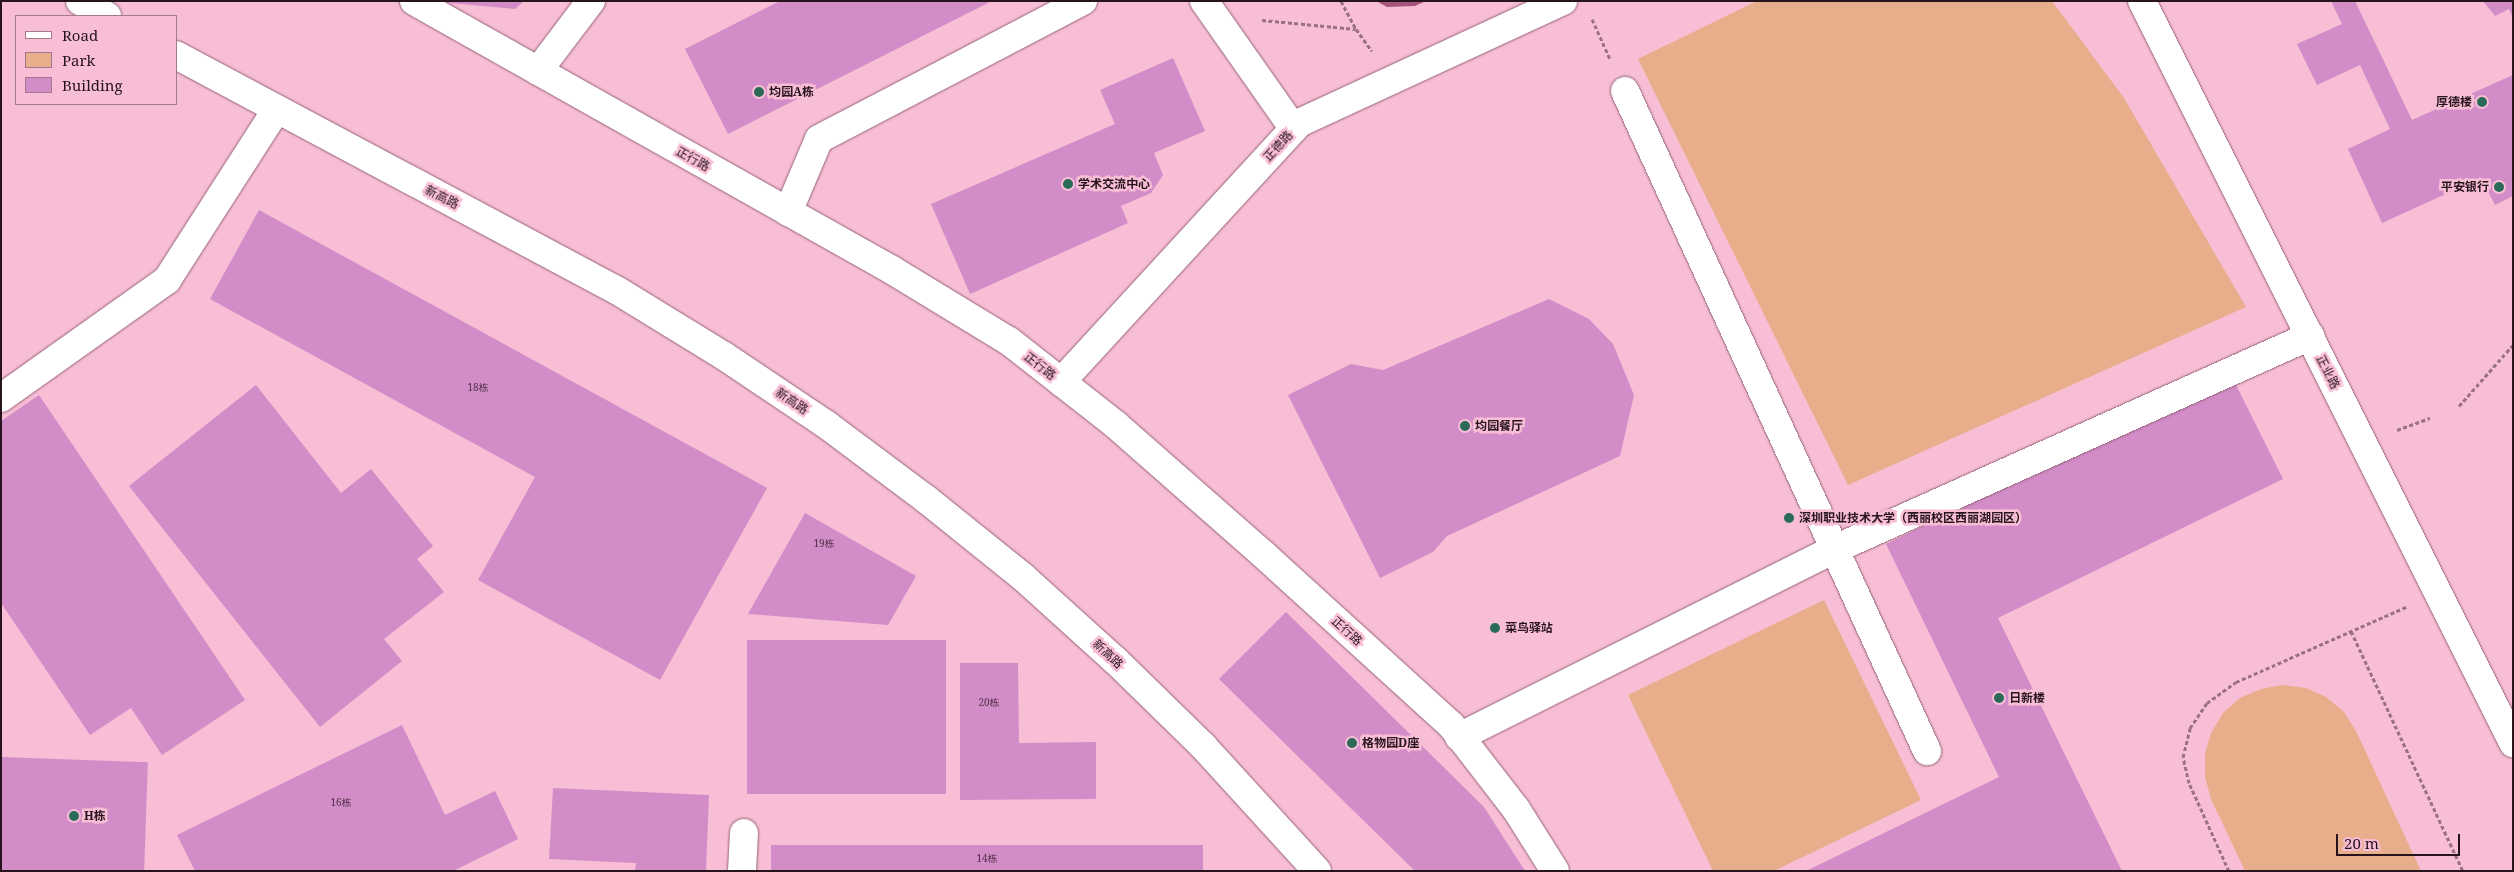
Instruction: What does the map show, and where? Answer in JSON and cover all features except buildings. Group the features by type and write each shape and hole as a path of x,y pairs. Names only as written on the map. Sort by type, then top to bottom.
{"street":[{"path":"80,1 105,15"},
{"name":"正行路","path":"414,1 892,270 1009,341 1116,426 1263,554 1451,725 1516,809 1556,871"},
{"path":"538,71 591,1"},
{"path":"788,212 819,139 1083,1"},
{"name":"正德路","path":"1061,382 1299,123 1563,1"},
{"name":"正业路","path":"2142,1 2513,743"},
{"path":"1209,8 1294,129"},
{"name":"新高路","path":"178,56 276,110 509,231 618,291 724,356 827,425 926,499 1015,571 1115,660 1203,746 1317,871"},
{"path":"1625,91 1927,751"},
{"path":"1,398 167,280 276,110"},
{"path":"1459,736 1835,549 2310,336"},
{"path":"742,871 744,833"}],"path":[{"path":"1341,1 1356,29 1394,79"},
{"path":"1209,8 1356,29"},
{"path":"1588,10 1625,91"},
{"path":"2459,406 2513,345"},
{"path":"2229,871 2189,783 2183,757 2190,728 2207,703 2236,682 2438,593"},
{"path":"2351,631 2463,871"}],"green space":[{"path":"1757,1 2052,1 2124,98 2246,307 1848,485 1638,59"},
{"path":"1824,600 1921,800 1774,871 1713,871 1628,695"},
{"path":"2283,685 2306,688 2326,697 2344,712 2356,731 2421,871 2245,871 2211,799 2205,777 2205,754 2211,733 2223,713 2240,698 2261,689"}],"shaded area":[{"path":"1376,1 1426,1 1415,6 1387,7"}],"place":[{"name":"均园A栋","path":"759,92"},
{"name":"厚德楼","path":"2482,102"},
{"name":"学术交流中心","path":"1068,184"},
{"name":"平安银行","path":"2499,187"},
{"name":"均园餐厅","path":"1465,426"},
{"name":"深圳职业技术大学（西丽校区西丽湖园区）","path":"1789,518"},
{"name":"菜鸟驿站","path":"1495,628"},
{"name":"日新楼","path":"1999,698"},
{"name":"格物园D座","path":"1352,743"},
{"name":"H栋","path":"74,816"}]}
